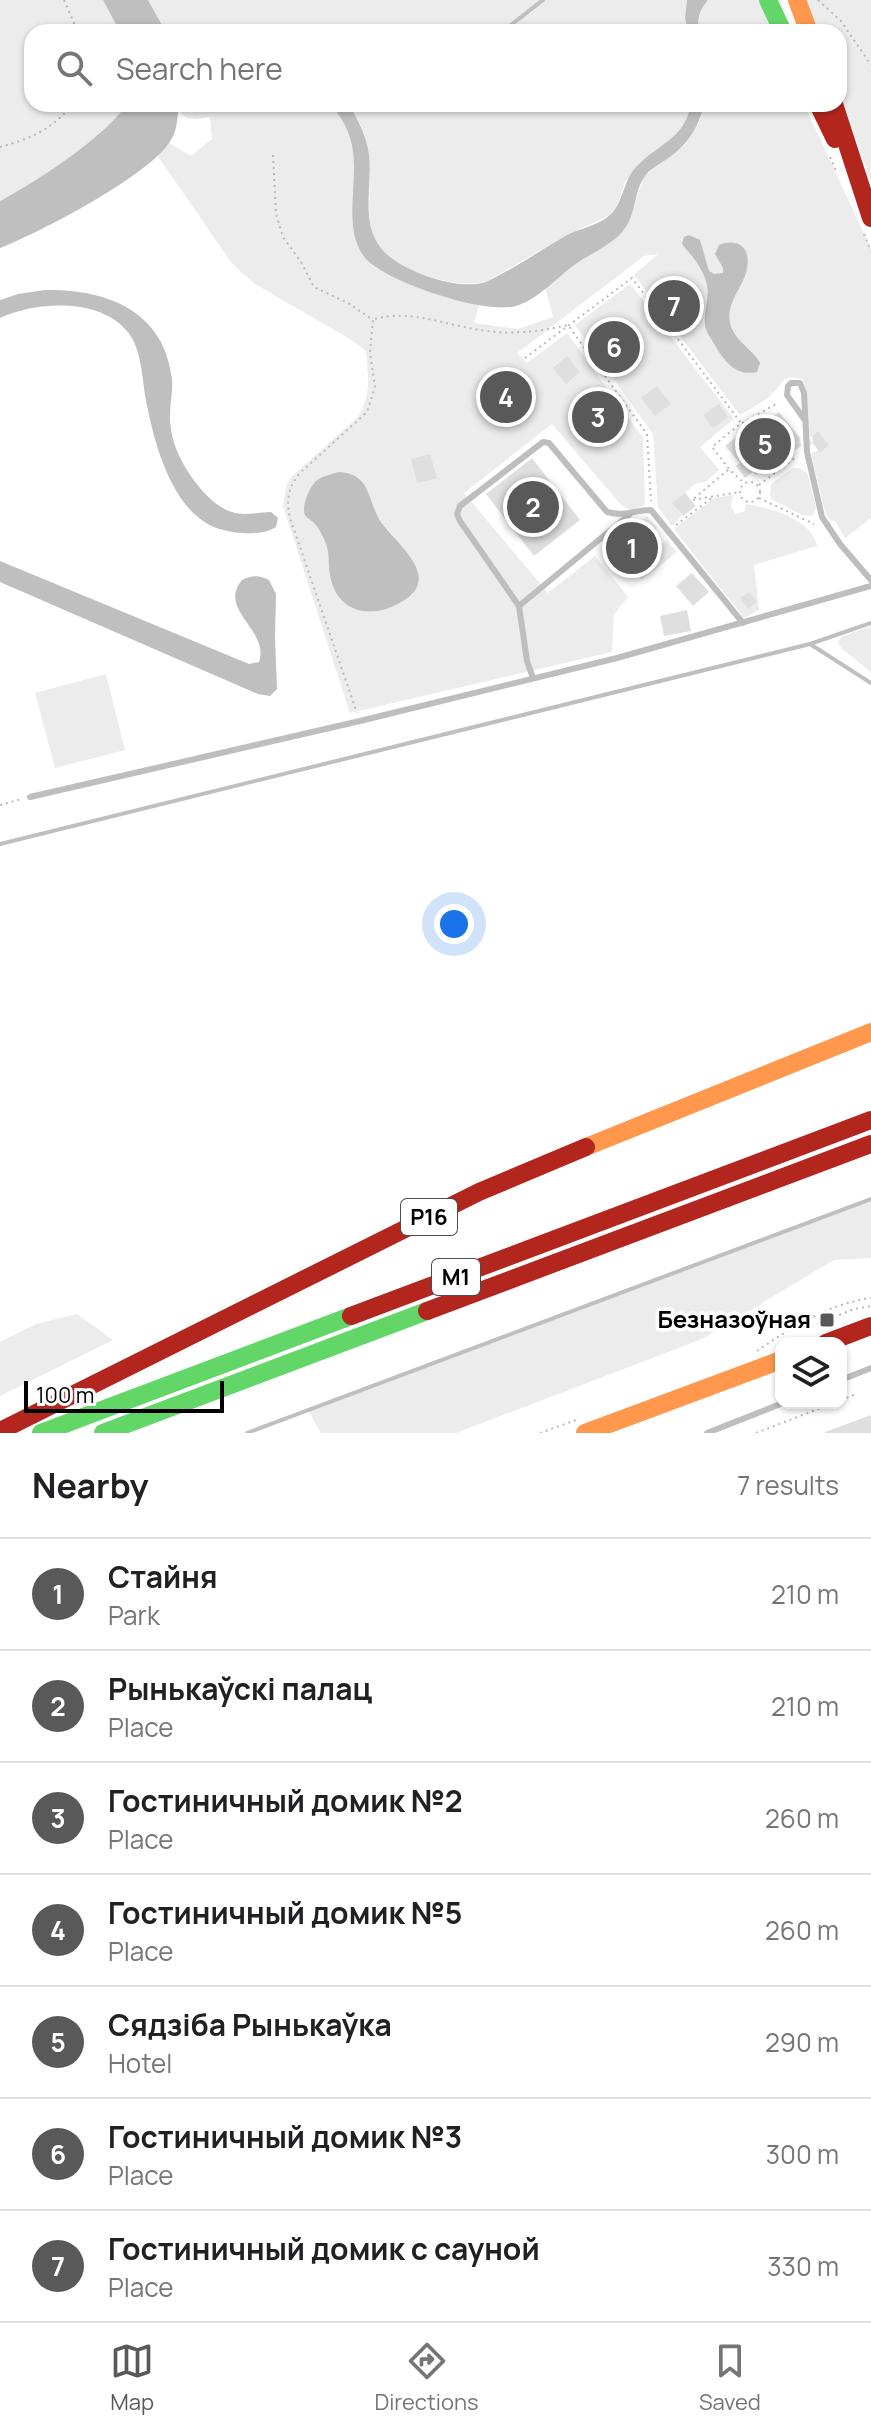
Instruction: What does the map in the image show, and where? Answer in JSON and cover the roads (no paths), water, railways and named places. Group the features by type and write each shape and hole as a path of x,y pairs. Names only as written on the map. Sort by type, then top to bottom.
{"main road":[{"path":"768,0 779,24"},
{"path":"797,0 806,24"},
{"path":"822,112 868,209"},
{"path":"837,112 868,209"},
{"name":"Р16","path":"0,1431 479,1192 871,1032"},
{"name":"М1","path":"41,1433 871,1120"},
{"name":"М1","path":"103,1433 871,1144"},
{"path":"842,1337 871,1326"},
{"path":"584,1425 775,1362"}],"lane":[{"path":"804,419 786,391 791,383 800,383 804,393 807,452 822,517 871,580"},
{"path":"533,678 527,661 519,606 460,521 457,514 460,506 543,442 549,443 607,512 629,515"},
{"path":"519,606 629,515 651,510 743,623"},
{"path":"30,797 617,658 871,586"},
{"path":"847,1378 871,1368"},
{"path":"707,1433 775,1406"}],"waterway":[{"path":"512,24 543,0"},
{"path":"0,844 810,644 871,623"},
{"path":"810,644 871,683"},
{"path":"247,1433 871,1199"}],"place":[{"name":"Гостиничный домик с сауной","path":"674,306"},
{"name":"Гостиничный домик №3","path":"614,347"},
{"name":"Гостиничный домик №5","path":"506,397"},
{"name":"Гостиничный домик №2","path":"598,417"},
{"name":"Сядзіба Рынькаўка","path":"765,444"},
{"name":"Рынькаўскi палац","path":"533,507"},
{"name":"Стайня","path":"632,548"},
{"name":"Безназоўная","path":"827,1320"}]}
